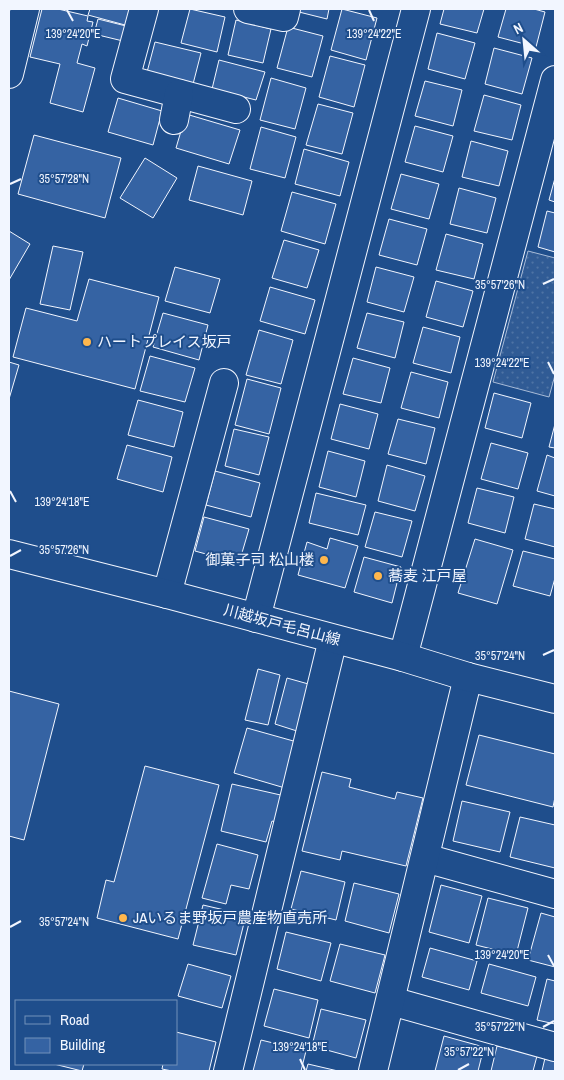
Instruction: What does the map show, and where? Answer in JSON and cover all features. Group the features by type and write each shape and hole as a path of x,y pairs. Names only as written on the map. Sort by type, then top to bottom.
{"street":[{"path":"9,74 26,9"},
{"path":"144,9 125,79 176,107 236,109"},
{"path":"248,9 284,17 286,9"},
{"path":"256,618 416,9"},
{"path":"403,657 555,80"},
{"path":"168,594 224,383"},
{"name":"川越坂戸毛呂山線","path":"9,554 333,638 468,677 555,696"},
{"path":"228,1071 333,638"},
{"path":"373,1071 468,677"},
{"path":"425,858 555,894"},
{"path":"391,1001 555,1047"}],"shaded area":[{"path":"528,251 555,258 555,375 549,397 493,382"}],"building":[{"path":"42,9 58,9 88,16 87,21 93,22 87,46 82,44 77,63 95,68 83,112 50,103 60,64 30,57"},
{"path":"90,9 130,9 125,25 88,15"},
{"path":"190,9 225,17 217,52 181,43"},
{"path":"295,9 329,9 327,19 295,11"},
{"path":"342,9 377,18 366,60 331,50"},
{"path":"444,9 484,9 477,33 440,24"},
{"path":"506,9 534,9 545,12 536,47 498,37"},
{"path":"98,19 126,26 123,41 94,34"},
{"path":"236,20 271,29 263,63 228,55"},
{"path":"288,27 323,36 312,77 277,68"},
{"path":"437,33 475,43 465,79 428,69"},
{"path":"155,42 201,53 192,88 146,76"},
{"path":"494,48 532,58 522,94 485,84"},
{"path":"330,56 365,65 354,107 319,97"},
{"path":"219,60 265,72 256,100 212,89"},
{"path":"271,78 306,88 295,129 260,120"},
{"path":"425,81 462,90 453,126 415,116"},
{"path":"484,95 521,105 512,140 474,131"},
{"path":"118,98 162,111 153,145 108,132"},
{"path":"318,104 353,113 342,154 306,145"},
{"path":"186,114 240,130 229,164 176,148"},
{"path":"415,126 453,136 443,172 405,162"},
{"path":"261,127 296,137 285,178 250,169"},
{"path":"34,135 121,158 105,218 18,194"},
{"path":"471,141 508,151 499,186 462,177"},
{"path":"304,149 349,162 340,196 295,184"},
{"path":"145,158 177,178 153,218 120,198"},
{"path":"198,166 252,181 243,215 189,200"},
{"path":"401,174 439,184 429,219 391,209"},
{"path":"555,178 555,202 549,200"},
{"path":"459,188 496,198 487,233 450,224"},
{"path":"292,192 336,204 325,244 281,231"},
{"path":"547,211 555,213 555,252 538,247"},
{"path":"389,219 427,229 417,265 379,255"},
{"path":"9,231 30,244 9,280"},
{"path":"446,234 483,244 474,279 436,270"},
{"path":"284,240 319,250 307,288 272,278"},
{"path":"53,246 83,252 70,310 40,304"},
{"path":"175,267 220,279 210,313 165,301"},
{"path":"376,267 414,277 404,312 367,302"},
{"path":"89,279 159,297 135,389 13,357 26,308 77,321"},
{"path":"436,281 473,291 463,327 426,317"},
{"path":"270,287 315,300 305,334 260,321"},
{"path":"163,313 208,325 199,360 153,347"},
{"path":"367,313 404,322 395,358 357,348"},
{"path":"423,327 460,337 451,373 413,363"},
{"path":"259,330 293,340 281,384 246,375"},
{"path":"150,356 195,368 185,402 140,391"},
{"path":"353,358 390,368 381,403 343,394"},
{"path":"9,362 19,365 9,399"},
{"path":"411,372 448,382 439,418 401,408"},
{"path":"247,379 281,388 269,434 235,425"},
{"path":"494,393 531,403 522,438 485,428"},
{"path":"138,400 183,412 174,447 128,435"},
{"path":"340,404 378,414 369,449 331,439"},
{"path":"398,419 435,428 426,464 388,454"},
{"path":"555,424 555,448 549,447"},
{"path":"234,429 269,437 259,475 225,466"},
{"path":"491,443 528,453 518,489 481,479"},
{"path":"127,445 172,457 163,492 117,479"},
{"path":"328,451 365,461 356,497 319,487"},
{"path":"547,455 555,458 555,496 537,491"},
{"path":"387,465 425,476 415,511 378,501"},
{"path":"215,471 260,483 251,517 206,505"},
{"path":"477,488 514,497 505,533 468,523"},
{"path":"316,493 366,505 358,535 309,523"},
{"path":"534,504 555,509 555,547 525,539"},
{"path":"375,512 412,521 402,557 365,547"},
{"path":"204,517 249,529 239,563 195,551"},
{"path":"330,538 358,546 345,588 298,575 307,542 327,549"},
{"path":"475,539 513,550 497,604 458,593"},
{"path":"523,551 555,559 555,578 550,596 513,586"},
{"path":"364,557 401,567 392,603 354,592"},
{"path":"258,669 280,675 268,725 245,720"},
{"path":"287,678 312,685 300,732 275,724"},
{"path":"9,691 59,704 24,840 9,836"},
{"path":"247,728 297,742 285,788 234,773"},
{"path":"479,735 555,754 555,797 553,807 466,785"},
{"path":"145,766 219,785 178,939 97,918 106,880 114,882"},
{"path":"322,772 351,779 349,787 395,799 397,792 423,798 406,866 342,851 340,860 302,851"},
{"path":"232,784 285,796 279,823 272,821 266,842 221,831"},
{"path":"462,801 510,812 500,852 453,841"},
{"path":"520,817 555,825 555,868 510,857"},
{"path":"217,844 258,855 249,889 231,885 226,904 202,898"},
{"path":"301,871 345,882 336,920 291,909"},
{"path":"354,883 399,894 389,933 345,921"},
{"path":"441,885 482,896 469,943 429,932"},
{"path":"488,898 528,908 516,955 476,945"},
{"path":"203,905 246,915 236,955 193,945"},
{"path":"541,913 555,917 555,967 528,960"},
{"path":"286,932 331,943 321,981 277,969"},
{"path":"340,944 385,955 375,993 330,981"},
{"path":"430,948 477,961 469,990 422,977"},
{"path":"188,964 231,976 222,1008 178,996"},
{"path":"489,964 536,977 528,1006 481,993"},
{"path":"547,979 555,981 555,1024 537,1020"},
{"path":"274,989 318,1000 309,1038 264,1026"},
{"path":"321,1009 366,1020 356,1058 312,1046"},
{"path":"178,1032 216,1042 209,1071 172,1071 162,1069 163,1065 178,1065"},
{"path":"444,1036 484,1047 478,1071 435,1071"},
{"path":"261,1040 306,1051 301,1071 253,1071"},
{"path":"497,1046 537,1056 533,1071 491,1071"},
{"path":"545,1058 555,1061 555,1071 542,1071"},
{"path":"308,1064 338,1071 306,1071"},
{"path":"58,1065 84,1065 82,1071"}],"place":[{"name":"ハートプレイス坂戸","path":"87,342"},
{"name":"御菓子司 松山楼","path":"324,560"},
{"name":"蕎麦 江戸屋","path":"378,576"},
{"name":"JAいるま野坂戸農産物直売所","path":"123,918"}]}
